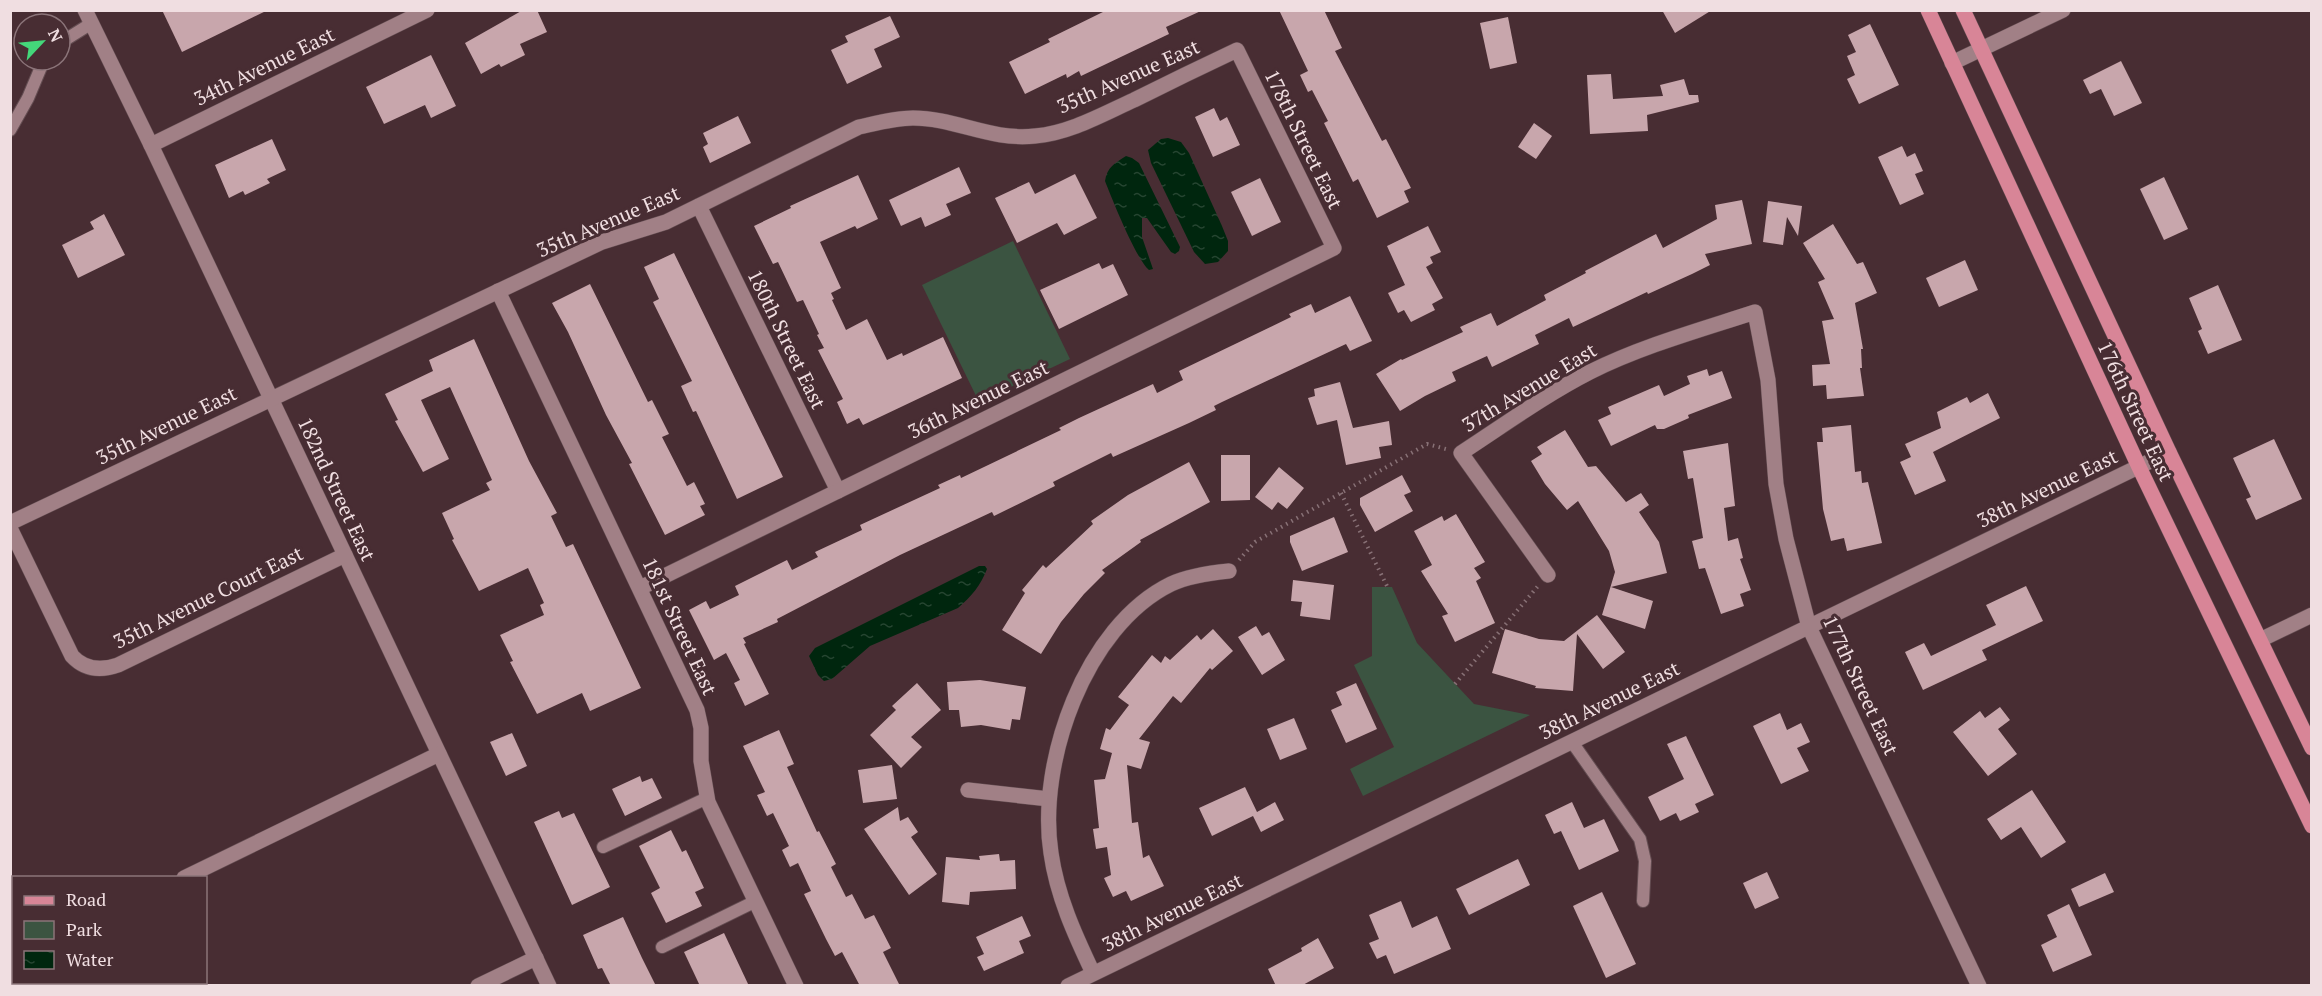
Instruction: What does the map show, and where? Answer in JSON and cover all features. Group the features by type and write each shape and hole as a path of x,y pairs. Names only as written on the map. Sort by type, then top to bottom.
{"main road":[{"name":"176th Street East","path":"1928,10 2139,467 2312,826"},
{"name":"176th Street East","path":"1963,10 2169,452 2312,748"}],"street":[{"name":"34th Avenue East","path":"152,145 427,10"},
{"path":"1952,63 2063,10"},
{"name":"182nd Street East","path":"88,17 152,145 549,986"},
{"name":"35th Avenue East","path":"10,523 602,242 666,222 859,127 887,120 915,118 1009,137 1037,136 1094,119 1237,50"},
{"name":"178th Street East","path":"1237,50 1334,248"},
{"name":"180th Street East","path":"699,206 838,491"},
{"name":"36th Avenue East","path":"640,588 1334,248"},
{"name":"181st Street East","path":"498,291 697,710 707,798 796,986"},
{"name":"37th Avenue East","path":"1461,453 1554,392 1615,360 1755,312"},
{"name":"177th Street East","path":"1755,312 1768,380 1776,484 1786,539 1809,627 1978,986"},
{"name":"38th Avenue East","path":"1068,986 1096,979 1572,742 2169,452"},
{"path":"1461,453 1548,575"},
{"name":"35th Avenue Court East","path":"10,528 72,656 88,668 103,669 117,665 345,555"},
{"path":"1096,979 1073,931 1057,884 1049,832 1049,799 1053,763 1076,693 1118,628 1142,604 1172,584 1211,573 1228,571"},
{"path":"2260,640 2312,615"},
{"path":"188,876 439,754"},
{"path":"968,789 1049,799"},
{"path":"478,986 536,958"}],"lane":[{"path":"72,32 88,17"},
{"path":"10,130 28,98 39,72"},
{"path":"1572,742 1640,839 1645,861 1643,901"},
{"path":"603,847 707,798"},
{"path":"662,947 756,902"}],"path":[{"path":"1228,571 1255,542 1427,444 1461,453"},
{"path":"1341,493 1387,586"},
{"path":"1455,684 1548,575"}],"green space":[{"path":"1013,241 1070,359 979,402 922,285"},
{"path":"1372,587 1392,587 1417,643 1474,704 1530,715 1363,796 1350,769 1394,747 1354,665 1372,656"}],"water":[{"path":"1168,138 1181,142 1189,153 1222,226 1228,241 1228,251 1218,262 1205,264 1194,252 1151,163 1148,150 1161,139"},
{"path":"1126,156 1139,163 1180,247 1175,254 1171,252 1147,218 1142,218 1142,237 1153,269 1149,270 1131,242 1105,181 1115,163"},
{"path":"979,566 985,566 987,569 985,575 967,600 958,608 870,646 832,679 824,681 818,675 809,656 815,648"}],"building":[{"path":"162,10 268,10 182,52"},
{"path":"523,10 537,10 547,32 520,44 525,55 501,67 499,64 481,74 465,43"},
{"path":"1107,10 1203,10 1166,27 1169,34 1081,76 1079,71 1067,78 1066,74 1025,94 1009,62 1050,42 1048,39"},
{"path":"1279,10 1324,10 1342,48 1335,51 1382,141 1386,139 1411,188 1404,191 1409,202 1377,218 1358,179 1353,182 1324,123 1328,121 1312,90 1308,92 1300,75 1308,71"},
{"path":"1662,10 1712,10 1675,33"},
{"path":"890,16 900,37 874,49 882,67 847,84 831,50 848,42 845,36"},
{"path":"1508,17 1517,63 1490,69 1480,23"},
{"path":"1870,24 1899,85 1859,104 1847,79 1855,75 1847,56 1856,52 1848,35"},
{"path":"431,55 456,106 431,118 425,105 384,124 366,87"},
{"path":"2121,61 2142,103 2114,116 2101,89 2090,94 2083,80"},
{"path":"1611,74 1613,99 1663,96 1660,85 1684,79 1689,95 1698,95 1699,102 1647,115 1648,131 1590,134 1587,75"},
{"path":"1214,108 1220,121 1227,117 1240,145 1213,157 1195,117"},
{"path":"738,116 751,143 710,163 703,147 708,144 703,133"},
{"path":"1534,123 1552,136 1536,159 1518,147"},
{"path":"272,139 286,170 267,179 270,183 245,195 243,191 229,198 215,165"},
{"path":"1902,146 1907,157 1915,153 1923,171 1915,174 1924,194 1900,205 1878,157"},
{"path":"959,167 971,193 946,204 951,215 925,227 921,217 901,226 889,200"},
{"path":"1075,174 1097,218 1064,235 1057,223 1017,243 995,198 1029,182 1035,194"},
{"path":"858,175 878,219 857,229 855,226 820,242 841,288 831,293 846,330 867,319 887,360 902,353 903,356 943,337 962,378 863,425 859,418 847,424 837,402 843,399 818,350 824,348 817,335 819,334 803,300 797,302 778,262 773,264 754,226 791,208 790,206"},
{"path":"2164,177 2188,229 2164,240 2140,189"},
{"path":"1260,178 1281,222 1252,236 1231,192"},
{"path":"1742,200 1752,244 1705,254 1710,265 1692,274 1648,294 1647,292 1573,327 1569,318 1535,335 1539,344 1492,367 1487,356 1452,372 1456,381 1400,411 1376,374 1401,359 1463,332 1460,327 1491,313 1497,326 1546,300 1544,295 1586,273 1585,271 1656,234 1663,248 1717,219 1715,205"},
{"path":"1768,201 1802,206 1798,236 1787,217 1783,245 1763,242"},
{"path":"104,214 125,255 78,278 62,245 94,229 90,222"},
{"path":"1833,224 1857,264 1863,262 1877,293 1855,303 1863,349 1861,349 1862,368 1860,368 1864,396 1827,399 1826,385 1813,386 1812,365 1830,364 1822,321 1834,319 1818,282 1825,279 1803,243"},
{"path":"1428,226 1441,252 1430,257 1433,263 1426,267 1443,298 1432,304 1435,310 1411,322 1404,310 1398,313 1388,293 1405,285 1387,246"},
{"path":"674,253 783,477 737,499 696,411 693,412 681,386 692,381 653,302 659,299 644,267"},
{"path":"1965,260 1978,290 1939,307 1926,278"},
{"path":"1099,263 1102,269 1113,264 1128,295 1059,329 1040,290"},
{"path":"590,284 648,402 652,400 669,434 662,437 687,486 694,482 705,504 700,506 705,515 665,535 629,464 632,463 552,303"},
{"path":"2218,285 2242,340 2208,354 2198,331 2202,329 2189,298"},
{"path":"1350,296 1372,341 1350,351 1346,344 1214,406 1216,410 1189,423 1113,457 1111,453 1053,482 1055,486 994,516 992,512 900,555 777,619 778,622 743,638 769,694 745,706 734,683 740,680 726,653 714,660 689,610 706,601 710,609 739,595 735,586 787,560 792,570 818,557 815,552 862,530 860,525 940,488 938,485 960,475 961,478 1061,430 1059,428 1079,418 1153,384 1157,393 1183,380 1179,371 1291,317 1289,314 1311,304 1315,313"},
{"path":"474,339 529,461 557,513 551,516 566,547 573,544 641,688 590,711 582,693 537,714 510,662 513,661 500,635 544,615 540,605 544,603 528,568 479,591 452,540 454,539 442,513 490,490 486,483 492,480 450,387 421,400 449,459 423,472 395,421 398,420 385,394 433,371 429,360"},
{"path":"1707,369 1709,376 1722,371 1732,398 1688,415 1689,418 1664,429 1657,429 1655,425 1611,446 1598,420 1611,414 1608,407 1659,385 1664,396 1690,384 1687,376"},
{"path":"1340,382 1353,428 1389,421 1392,445 1379,447 1381,458 1346,465 1337,420 1317,425 1308,398 1315,396 1314,389"},
{"path":"1988,393 2000,418 1933,452 1946,481 1915,495 1900,462 1911,457 1905,444 1941,428 1937,412 1967,397 1970,403"},
{"path":"1851,425 1855,472 1861,471 1862,483 1868,482 1882,543 1847,551 1844,538 1831,541 1823,509 1817,442 1823,442 1822,428"},
{"path":"1565,430 1588,467 1596,466 1626,502 1641,493 1649,505 1639,512 1659,542 1667,573 1611,587 1653,601 1645,629 1602,615 1615,572 1609,551 1578,501 1567,510 1545,484 1531,461 1542,454 1537,447"},
{"path":"2274,439 2302,499 2256,520 2246,499 2251,497 2233,458"},
{"path":"1728,443 1735,506 1724,508 1728,541 1738,538 1743,558 1740,559 1751,590 1740,594 1744,606 1721,614 1705,568 1699,569 1692,541 1703,538 1693,478 1688,479 1683,451"},
{"path":"1221,455 1250,455 1250,500 1221,501"},
{"path":"1189,462 1210,502 1140,540 1141,542 1102,570 1105,573 1061,622 1041,654 1002,630 1025,593 1022,590 1043,565 1046,568 1093,524 1091,521 1128,495"},
{"path":"1279,467 1304,488 1287,509 1278,502 1272,510 1255,497"},
{"path":"1402,475 1411,492 1404,495 1413,511 1375,532 1360,505 1360,498"},
{"path":"1456,514 1485,562 1474,568 1481,578 1476,581 1495,623 1455,642 1442,616 1448,614 1421,571 1432,565 1414,531 1442,516 1444,521"},
{"path":"1334,517 1348,552 1302,571 1290,542 1290,536"},
{"path":"1293,580 1334,585 1330,620 1300,616 1302,602 1291,601"},
{"path":"2026,586 2043,621 1982,650 1987,660 1923,690 1905,652 1924,643 1931,656 1996,625 1986,605"},
{"path":"1597,615 1625,652 1603,669 1577,634 1573,691 1535,688 1536,686 1492,673 1505,629 1539,639 1564,641"},
{"path":"1256,626 1262,636 1269,632 1285,660 1262,675 1238,637"},
{"path":"1213,629 1233,651 1212,670 1210,668 1181,703 1173,696 1139,739 1150,742 1141,769 1127,765 1132,823 1138,822 1143,858 1149,855 1164,886 1131,901 1126,891 1113,897 1104,878 1111,875 1107,847 1096,849 1093,829 1099,828 1094,780 1105,779 1112,753 1100,749 1106,728 1110,730 1129,705 1118,697 1152,655 1161,663 1165,656 1170,660 1197,635 1201,640"},
{"path":"980,680 1026,687 1020,720 1012,719 1010,730 981,725 961,727 959,710 949,710 947,682"},
{"path":"917,683 941,710 911,737 922,747 901,768 870,735 896,710 892,706"},
{"path":"1356,683 1377,729 1346,743 1331,710 1342,705 1336,692"},
{"path":"2000,707 2010,720 1998,729 2017,754 1988,776 1953,732 1980,711 1985,718"},
{"path":"1780,713 1787,730 1801,723 1810,742 1797,748 1809,771 1781,784 1753,726"},
{"path":"1294,718 1307,749 1280,760 1267,729"},
{"path":"779,730 794,764 787,767 817,832 819,831 836,864 831,867 846,897 852,894 865,919 874,915 891,948 883,952 900,986 860,986 842,952 835,956 826,939 804,894 811,891 798,863 790,867 782,850 789,846 773,813 767,816 757,795 765,792 743,746"},
{"path":"512,733 527,766 506,776 490,742"},
{"path":"1686,736 1714,795 1695,804 1699,812 1680,821 1676,813 1660,821 1648,797 1684,779 1667,744"},
{"path":"892,765 897,799 863,803 858,770"},
{"path":"640,776 642,782 652,778 662,798 625,816 612,789"},
{"path":"1245,787 1257,812 1275,802 1284,820 1261,832 1253,816 1212,836 1199,808"},
{"path":"2032,790 2066,842 2041,858 2021,827 2001,840 1987,819"},
{"path":"1572,802 1584,828 1604,819 1619,851 1579,870 1561,831 1554,834 1545,815"},
{"path":"898,807 900,821 908,817 918,832 911,837 937,874 909,895 864,829"},
{"path":"559,811 562,818 574,813 610,887 572,905 534,822"},
{"path":"671,830 682,852 686,850 704,888 695,892 702,906 666,923 651,893 660,888 639,846"},
{"path":"999,854 1000,861 1015,860 1016,889 970,892 969,905 942,902 946,857 980,860 979,856"},
{"path":"1518,859 1530,885 1469,915 1456,889"},
{"path":"1767,872 1779,898 1755,909 1743,883"},
{"path":"2105,873 2114,892 2079,907 2071,889"},
{"path":"1602,892 1636,964 1606,978 1573,906"},
{"path":"1401,901 1412,928 1437,916 1451,949 1394,974 1386,955 1377,959 1369,943 1379,939 1369,915"},
{"path":"2069,904 2092,955 2053,972 2041,945 2057,937 2047,915"},
{"path":"1022,916 1031,936 1019,941 1024,953 984,971 977,957 984,954 976,937"},
{"path":"623,917 656,986 611,986 602,968 598,969 583,935"},
{"path":"724,933 749,986 700,986 684,952"},
{"path":"1318,938 1334,968 1301,986 1276,986 1268,969 1302,951 1301,948"}]}
